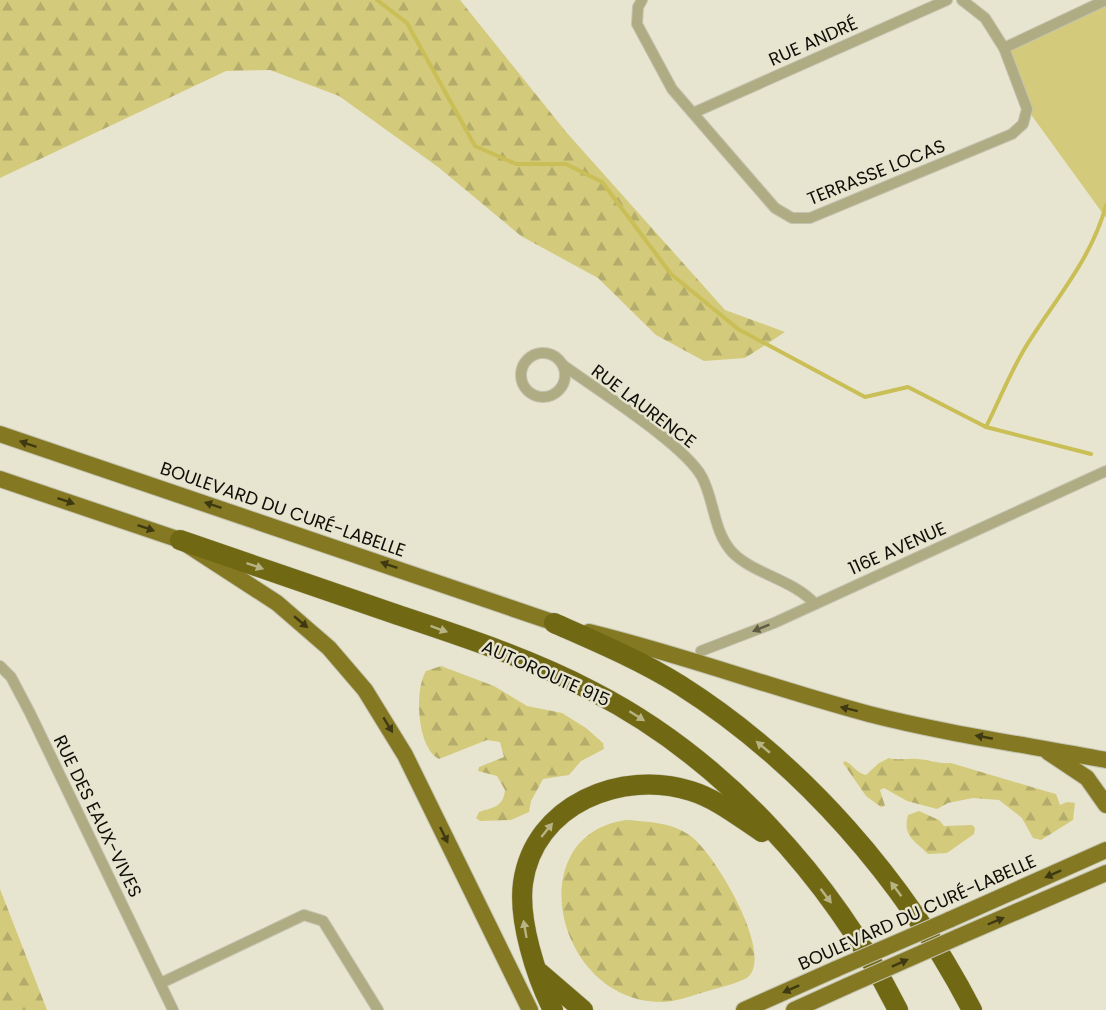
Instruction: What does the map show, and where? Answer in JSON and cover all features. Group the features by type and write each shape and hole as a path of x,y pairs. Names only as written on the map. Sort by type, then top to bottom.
{"highway":[{"name":"AUTOROUTE 915","path":"180,540 467,639 592,690 651,726 695,758 745,804 789,850 857,939 898,1010"},
{"path":"554,623 624,654 678,684 733,723 783,766 833,815 880,869 929,935 972,1010"},
{"path":"553,1010 530,949 523,919 524,875 532,853 549,827 566,810 590,796 630,784 656,784 680,788 716,802 789,850"},
{"path":"540,973 583,1010"}],"main road":[{"name":"BOULEVARD DU CURÉ-LABELLE","path":"0,434 289,530 554,623 683,657 795,694 870,714 1106,760"},
{"path":"0,479 180,540 254,587 298,620 328,648 365,690 405,755 530,1010"},
{"path":"683,657 700,651"},
{"path":"1041,748 1086,778 1106,805"},
{"name":"BOULEVARD DU CURÉ-LABELLE","path":"744,1010 1106,850"},
{"path":"794,1010 1106,873"}],"street":[{"name":"TERRASSE LOCAS","path":"642,0 638,7 636,24 672,89 775,208 792,218 810,218 1012,134 1023,124 1027,109 1004,48 985,18 962,0"},
{"name":"RUE ANDRÉ","path":"693,113 947,0"},
{"path":"1004,48 1106,0"},
{"name":"RUE LAURENCE","path":"563,365 565,379 562,386 552,395 538,396 526,389 522,382 522,368 525,361 538,353 552,354 563,365 686,456 702,478 721,538 735,555 804,594 815,604"},
{"name":"116E AVENUE","path":"700,651 815,604 1106,471"},
{"name":"RUE DES EAUX-VIVES","path":"0,666 11,677 25,704 173,1010"},
{"path":"161,983 304,915 323,921 378,1010"}],"green space":[{"path":"0,0 460,0 567,133 725,310 785,332 745,358 704,361 656,335 598,278 521,236 438,167 339,96 270,70 226,71 0,178"},
{"path":"1106,0 1106,218 1027,109 1004,48"},
{"path":"441,666 494,686 527,706 562,713 586,728 603,743 604,749 581,761 569,775 543,779 531,801 529,812 511,820 480,821 476,818 479,812 500,804 505,790 497,776 478,771 479,767 504,757 500,742 487,740 439,759 432,753 422,731 420,691 426,671"},
{"path":"889,758 951,763 1056,794 1060,805 1067,802 1075,803 1073,820 1041,840 1033,838 1022,818 999,800 973,798 948,803 937,809 907,801 884,788 880,790 885,806 881,807 866,796 843,763 845,761 866,775 879,763"},
{"path":"919,811 939,820 944,826 972,825 975,828 974,834 947,853 928,854 911,838 907,829 908,815"},
{"path":"626,820 644,821 677,828 692,837 702,847 727,883 748,928 754,949 754,966 747,978 686,998 663,1002 626,995 597,977 576,949 564,917 562,885 571,855 592,832"},
{"path":"0,889 47,1010 0,1010"}],"waterway":[{"path":"377,0 407,23 475,146 516,164 566,164 602,182 671,274 738,329 865,397 908,387 986,427 1091,454"},
{"path":"986,427 1025,348 1082,262 1100,225 1106,205"}]}
